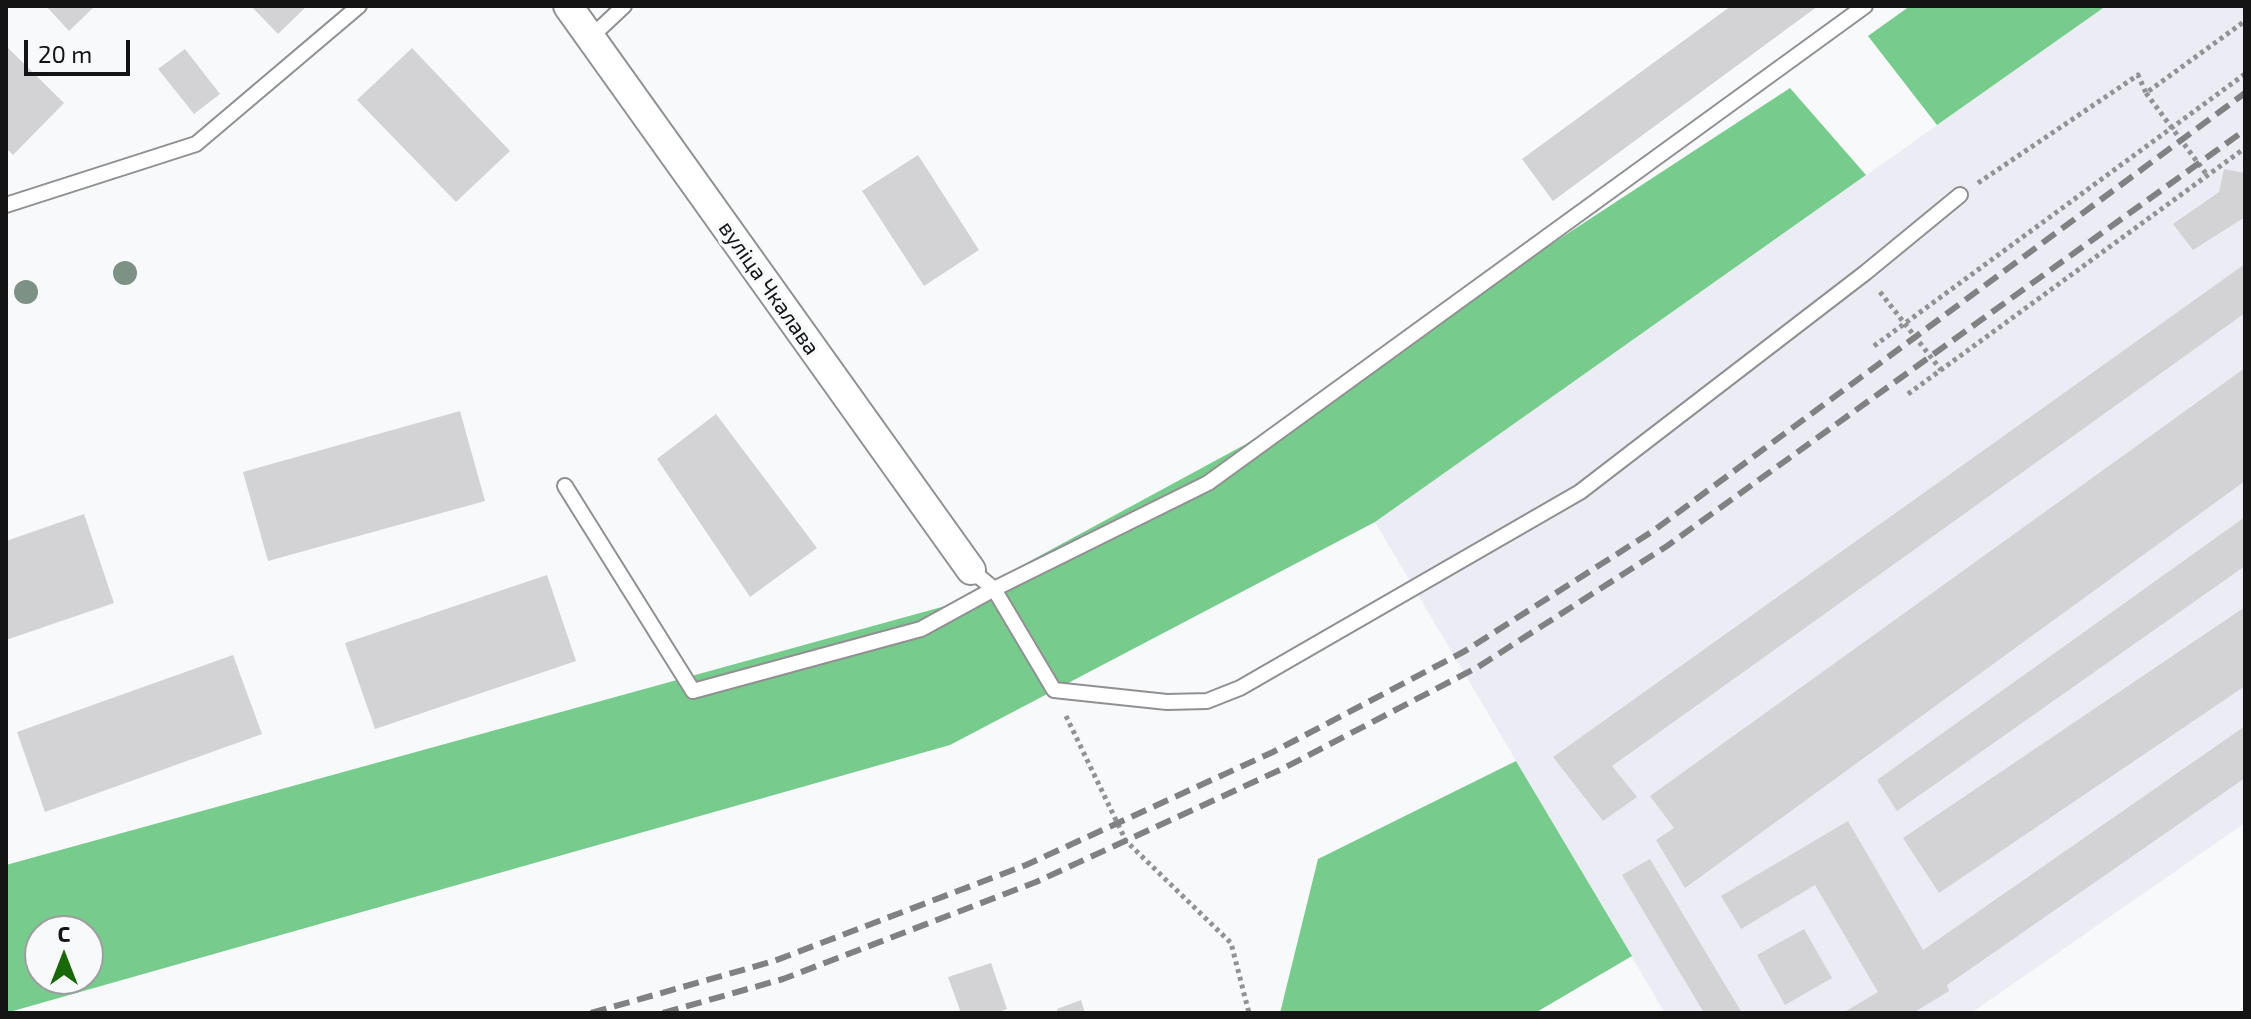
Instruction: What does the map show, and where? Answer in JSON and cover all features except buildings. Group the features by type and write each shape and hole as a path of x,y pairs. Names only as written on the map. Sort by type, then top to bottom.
{"street":[{"name":"вуліца Чкалава","path":"568,6 971,570"}],"lane":[{"path":"6,205 196,144 359,6"},
{"path":"591,37 624,6"},
{"path":"565,486 693,691 921,629 994,589 1208,483 1865,6"},
{"path":"971,570 994,589 1054,690 1167,702 1207,701 1240,688 1580,492 1865,273 1960,195"}],"path":[{"path":"2146,93 2245,21"},
{"path":"1874,346 2245,74"},
{"path":"1960,195 2138,75 2146,93 2207,175"},
{"path":"1908,394 2245,148"},
{"path":"1865,273 1941,370"},
{"path":"1054,690 1126,841 1231,943 1249,1013"}],"shaded area":[{"path":"2106,6 2245,6 2245,823 1971,1013 1665,1013 1375,522"}],"green space":[{"path":"1910,6 2106,6 1937,125 1868,36"},
{"path":"1790,88 1866,175 1375,522 950,745 104,985 104,915 24,915 24,995 69,995 6,1013 6,865 949,605 1246,444"},
{"path":"1516,761 1632,956 1535,1013 1280,1013 1318,859"}],"railway":[{"path":"591,1013 774,961 1026,865 1273,752 1465,651 1653,531 2245,93"},
{"path":"663,1013 783,979 1036,882 1284,768 1478,667 1667,546 2245,130"}]}
